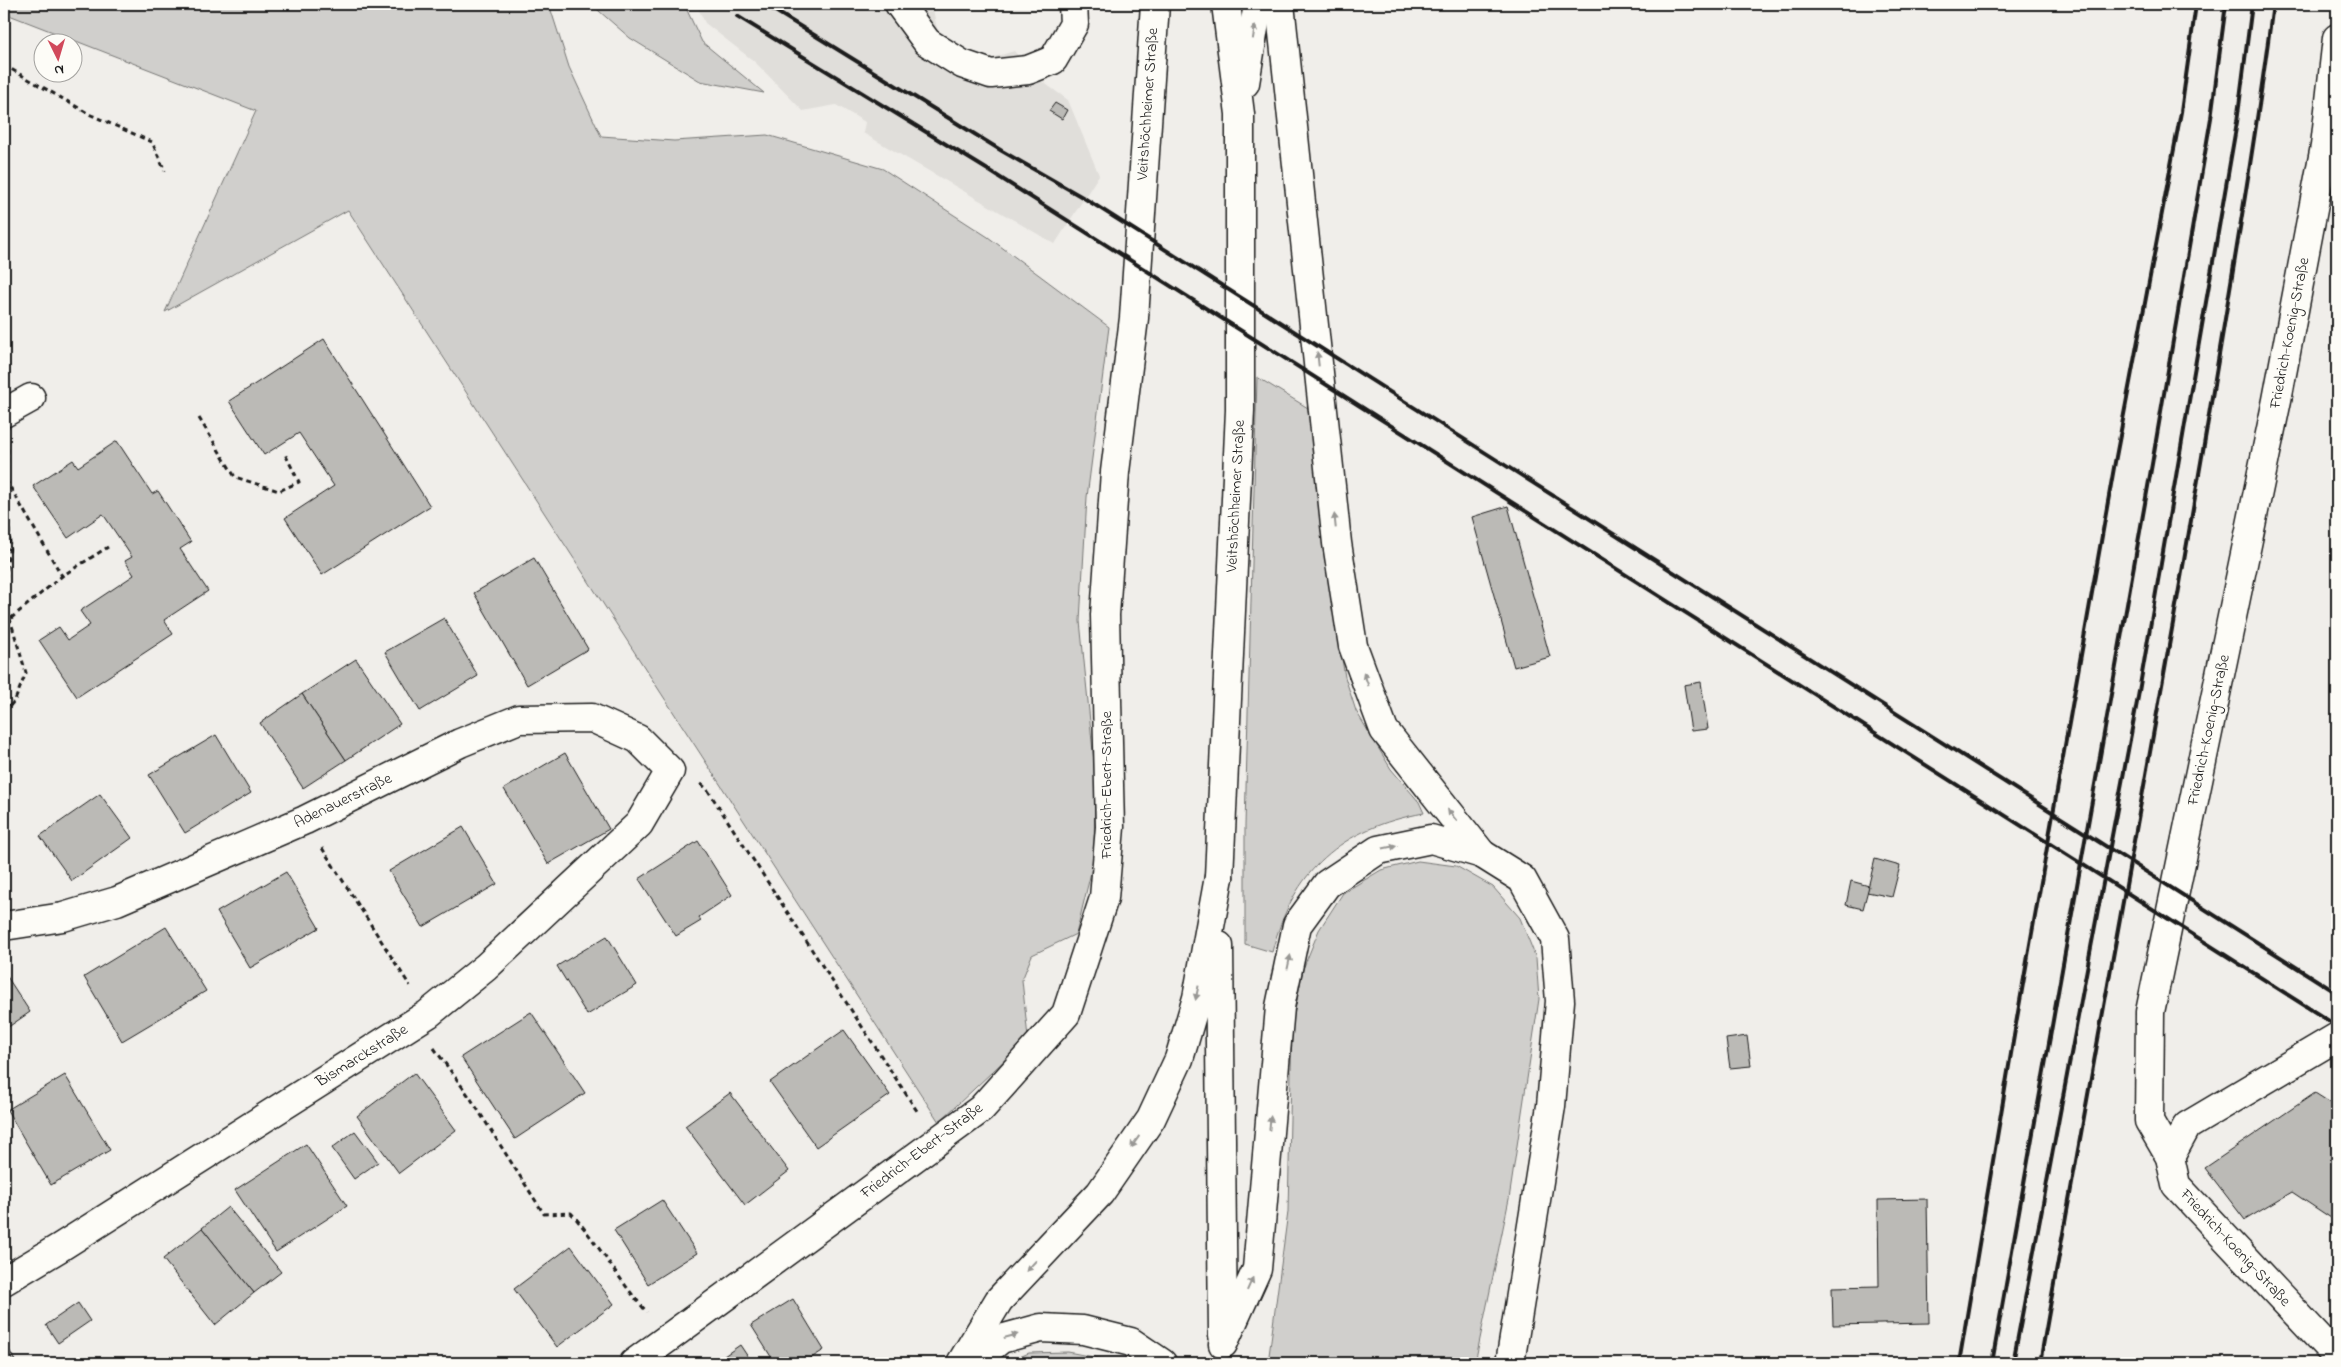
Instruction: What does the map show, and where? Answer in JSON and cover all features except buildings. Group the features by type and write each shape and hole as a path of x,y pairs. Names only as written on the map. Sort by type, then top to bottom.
{"main road":[{"path":"899,4 927,42 962,64 991,74 1028,70 1053,60 1074,24 1073,4"},
{"name":"Veitshöchheimer Straße","path":"1115,472 1134,318 1155,4"},
{"name":"Veitshöchheimer Straße","path":"1219,877 1240,410 1240,114 1226,4"},
{"name":"Veitshöchheimer Straße","path":"1240,114 1258,4"},
{"path":"1280,4 1337,543 1353,646 1384,730 1482,854"},
{"name":"Friedrich-Koenig-Straße","path":"2337,38 2331,153 2150,1012 2149,1121 2170,1157 2176,1185 2337,1357"},
{"name":"Friedrich-Ebert-Straße","path":"634,1363 981,1109 1066,1014 1104,898 1110,828 1105,615 1115,472"},
{"name":"Adenauerstraße","path":"4,926 63,917 117,901 305,820 460,743 519,718 592,718 638,739 670,772"},
{"name":"Bismarckstraße","path":"4,1281 428,1014 486,967 638,824 670,772"},
{"path":"1224,1354 1256,1269 1280,1006 1297,925 1327,884 1378,850 1431,839 1482,854 1522,879 1554,939 1560,1001 1551,1106 1510,1363"},
{"path":"1219,877 1224,1354"},
{"path":"961,1363 999,1300 1100,1193 1151,1119 1179,1059 1197,998 1219,877"},
{"path":"2170,1157 2187,1126 2337,1037"},
{"path":"972,1363 1001,1339 1041,1328 1083,1330 1131,1342 1162,1363"}],"path":[{"path":"4,65 90,115 152,142 165,171"},
{"path":"4,588 10,545 6,480 15,407"},
{"path":"199,418 235,477 279,491 293,485 299,482 285,454"},
{"path":"6,480 62,576"},
{"path":"4,624 62,576 108,547"},
{"path":"4,713 15,700 26,673 10,618"},
{"path":"707,789 910,1101"},
{"path":"305,820 428,1014"},
{"path":"442,1058 471,1099 544,1214 571,1213 590,1234 639,1304"}],"shaded area":[{"path":"4,4 549,4 569,67 601,136 674,141 767,135 883,169 988,237 1109,327 1087,497 1080,621 1095,772 1094,860 1076,934 1032,955 1022,980 1028,1038 939,1122 348,210 165,312 256,111 82,43 82,32 53,32 4,13"},
{"path":"591,4 684,4 702,42 764,93 700,81 630,38"},
{"path":"696,4 932,4 937,29 948,44 983,64 995,57 1014,51 1036,77 1068,100 1099,175 1055,244 863,133 865,122 836,105 803,111 755,62 705,23"},
{"path":"1257,377 1308,408 1330,589 1345,677 1356,711 1391,769 1419,802 1424,813 1395,820 1368,830 1345,842 1325,857 1307,876 1293,898 1281,923 1272,952 1245,944 1245,826"},
{"path":"1418,861 1456,866 1493,887 1520,918 1536,958 1539,999 1509,1199 1475,1363 1268,1363 1288,1212 1292,1026 1303,969 1319,930 1343,893 1381,870"},
{"path":"1068,1352 1104,1359 1113,1363 1005,1363 1029,1353"}],"railway":[{"path":"764,4 1002,151 1084,198 2337,993"},
{"path":"1959,1363 2017,1018 2115,462 2181,112 2196,4"},
{"path":"1992,1363 2152,464 2211,118 2226,4"},
{"path":"2013,1363 2138,697 2237,122 2252,4"},
{"path":"2040,1363 2188,539 2242,213 2273,4"},
{"path":"737,16 988,170 2337,1026"}]}
